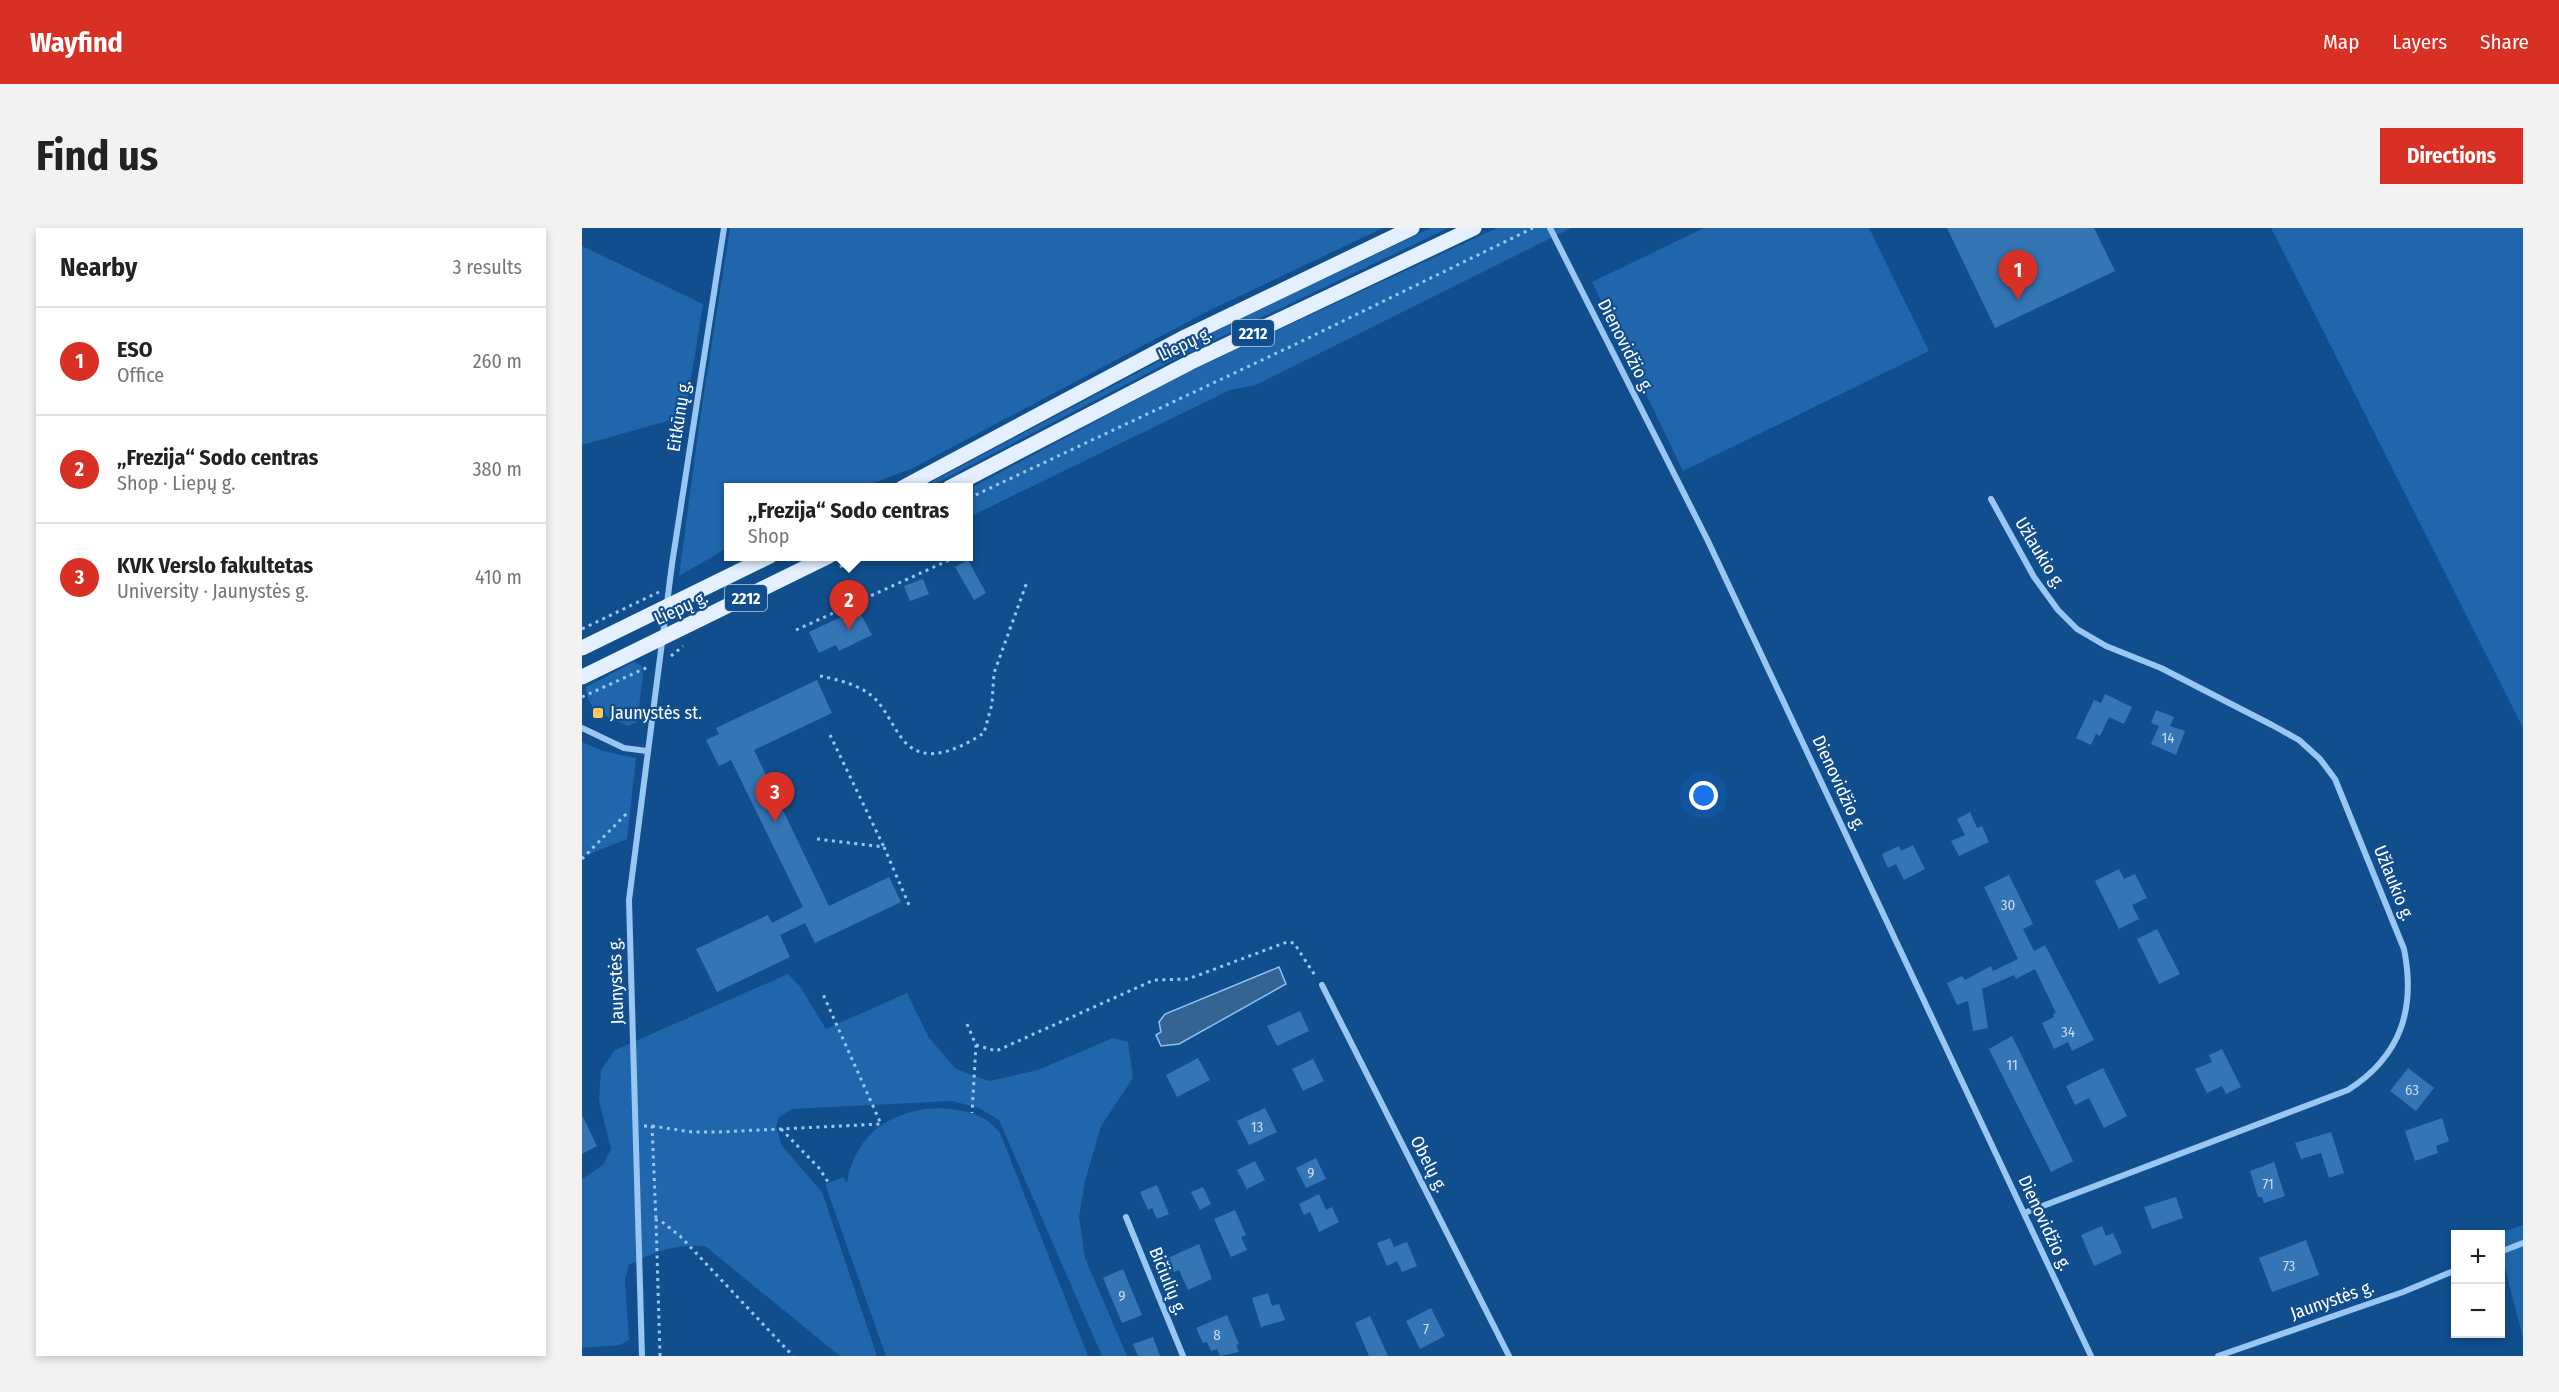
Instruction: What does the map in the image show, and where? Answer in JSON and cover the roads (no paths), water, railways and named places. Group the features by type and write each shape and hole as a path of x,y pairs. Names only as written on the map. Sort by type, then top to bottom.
{"main road":[{"name":"Liepų g.","path":"911,483 1181,339 1412,228"},
{"name":"Liepų g.","path":"959,483 1191,362 1474,228"},
{"name":"Liepų g.","path":"582,648 760,561"},
{"name":"Liepų g.","path":"582,677 663,638 830,564"}],"street":[{"name":"Eitkūnų g.","path":"666,608 724,228"},
{"name":"Dienovidžio g.","path":"1550,228 1707,539 2091,1356"},
{"name":"Užlaukio g.","path":"1991,499 2034,578 2058,610 2077,629 2106,646 2161,668 2272,725 2299,740 2320,759 2335,779 2343,798 2404,949 2408,969 2408,1000 2396,1040 2385,1060 2364,1080 2348,1090 2024,1213"},
{"name":"Jaunystės g.","path":"642,1356 629,900 666,608"},
{"path":"582,728 624,748 647,751"},
{"name":"Obelų g.","path":"1322,985 1509,1356"},
{"name":"Bičiulių g.","path":"1126,1217 1183,1356"},
{"path":"2505,1250 2523,1243"},
{"name":"Jaunystės g.","path":"2218,1356 2451,1272"}],"place":[{"name":"ESO","path":"2018,300"},
{"name":"„Frezija“ Sodo centras","path":"849,630"},
{"name":"Jaunystės st.","path":"598,713"},
{"name":"KVK Verslo fakultetas","path":"775,822"}]}
